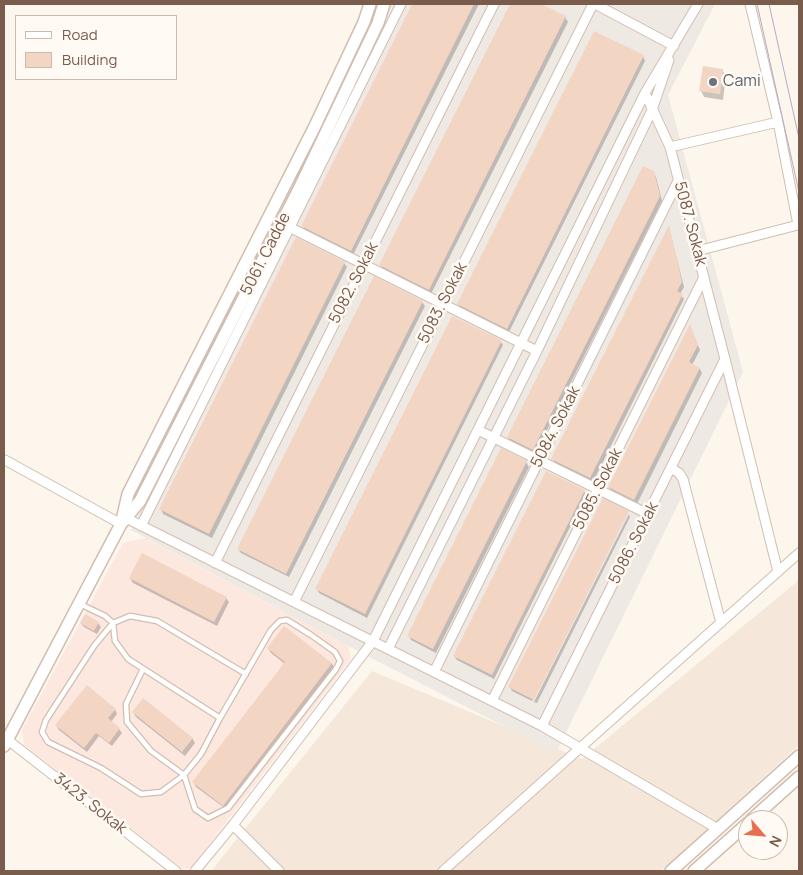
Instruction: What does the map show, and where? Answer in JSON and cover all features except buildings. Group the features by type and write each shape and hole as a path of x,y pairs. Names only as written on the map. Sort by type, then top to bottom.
{"street":[{"name":"5061. Cadde","path":"123,521 128,494 314,128 364,22 370,4"},
{"name":"5061. Cadde","path":"123,521 140,501 286,226 378,23 384,4"},
{"path":"141,526 286,226 401,4"},
{"name":"5082. Sokak","path":"215,563 494,4"},
{"path":"594,4 674,46"},
{"name":"5083. Sokak","path":"294,602 594,4"},
{"path":"195,871 233,825 373,642 644,93 698,4"},
{"path":"697,251 798,225 778,122 750,4"},
{"path":"388,649 537,351 652,110 674,46"},
{"name":"5087. Sokak","path":"644,93 670,148 778,572"},
{"path":"670,148 778,122"},
{"name":"5084. Sokak","path":"434,672 678,181"},
{"path":"286,226 537,351"},
{"name":"5085. Sokak","path":"492,701 704,277"},
{"name":"5086. Sokak","path":"542,726 725,359"},
{"path":"478,430 648,514"},
{"path":"5,460 123,521 141,526 542,726 718,829"},
{"path":"671,468 683,478 721,623"},
{"path":"5,741 123,521"},
{"path":"443,871 799,553"},
{"name":"3423. Sokak","path":"5,741 176,871"},
{"path":"671,871 799,756"},
{"path":"763,810 799,777"},
{"path":"233,825 279,871"},
{"path":"694,871 738,832"}],"lane":[{"path":"79,603 105,616 113,623 115,641 128,659 220,718"},
{"path":"143,669 126,704 127,722 151,751 184,775 195,809 208,818 228,808 340,662 335,652 287,620 280,621 271,630 201,754 184,775 161,792 141,794 101,768 48,742 42,732 46,720 73,676 113,623 130,616 157,621 246,674"}],"shaded area":[{"path":"389,4 715,4 668,95 743,372 556,753 348,646 131,530 383,22"},
{"path":"145,538 348,646 351,659 191,868 183,869 24,745 22,730 123,543"},
{"path":"799,580 799,745 661,871 211,871 372,671 582,759"}],"tram line":[{"path":"757,4 799,192"},
{"path":"769,4 799,138"}],"place":[{"name":"Cami","path":"713,82"}]}
